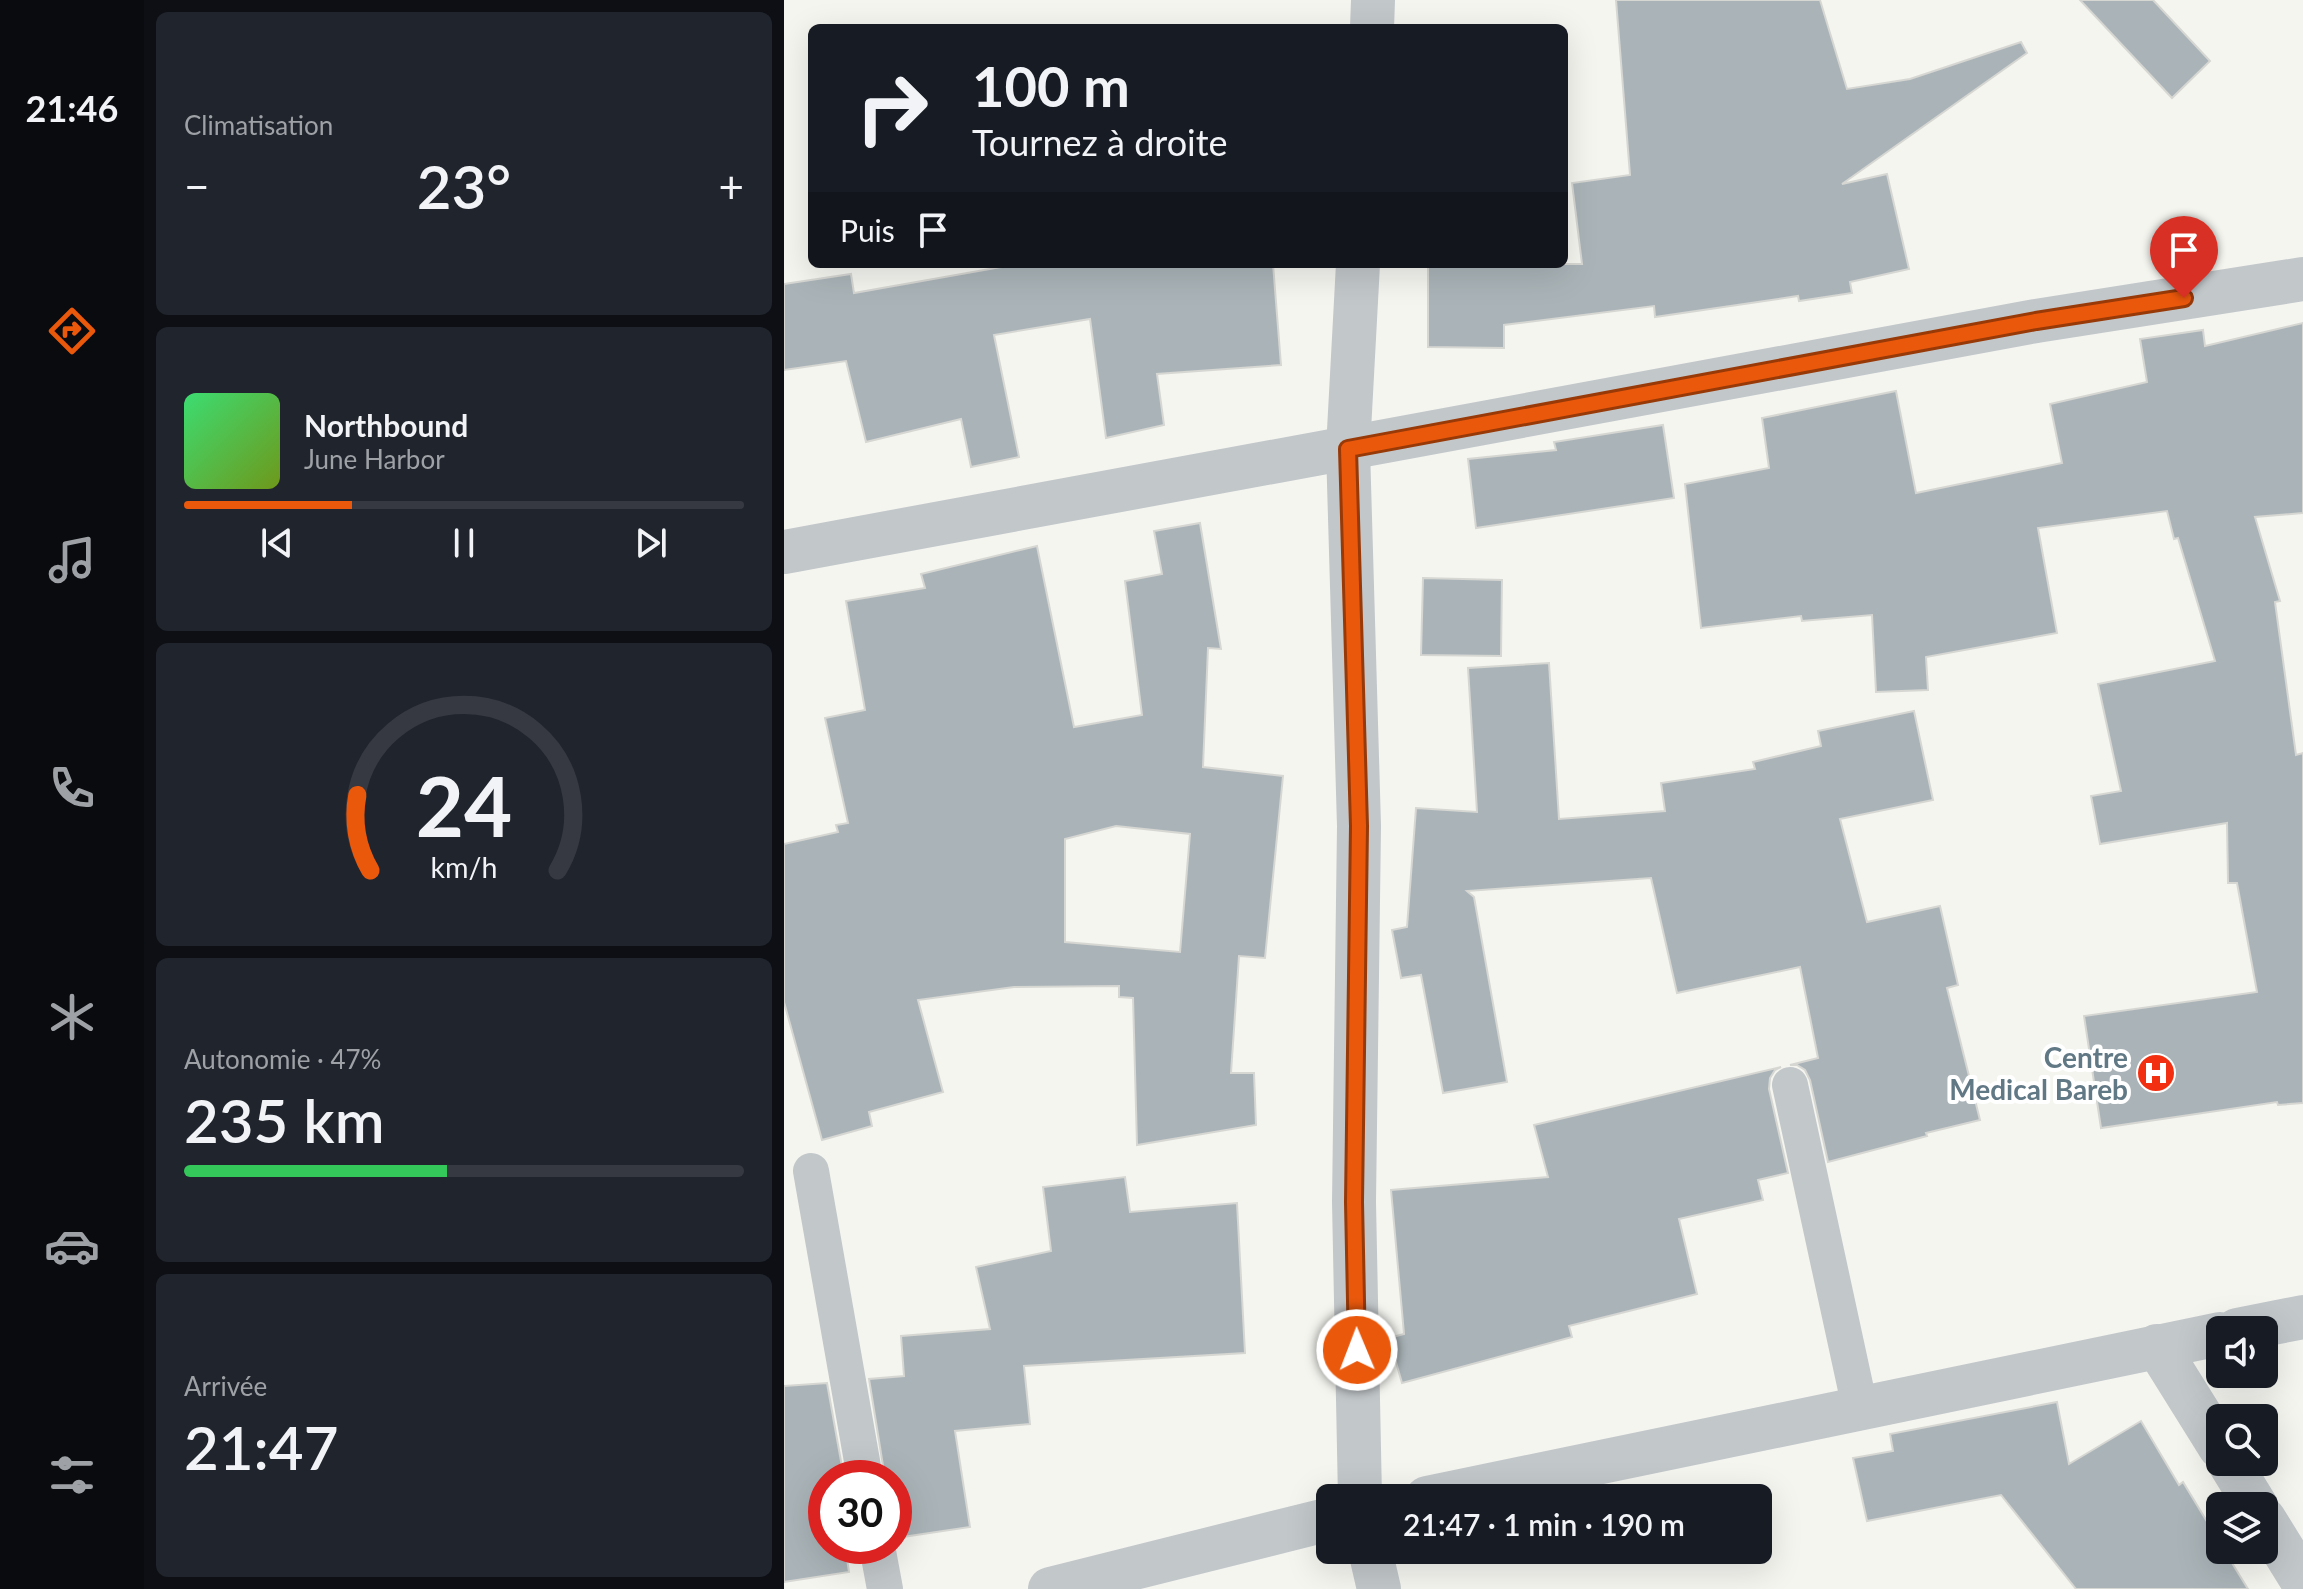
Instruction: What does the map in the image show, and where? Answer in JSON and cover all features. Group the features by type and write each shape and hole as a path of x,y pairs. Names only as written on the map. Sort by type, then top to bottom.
{"street":[{"path":"1372,24 1373,0"},
{"path":"1358,268 1348,449 1359,826 1354,1202 1360,1484"},
{"path":"784,552 2036,321 2303,279"},
{"path":"2278,1322 2303,1317"},
{"path":"1494,1484 2206,1337"},
{"path":"2157,1346 2206,1425"},
{"path":"1050,1589 1316,1522"},
{"path":"2278,1542 2303,1582"},
{"path":"1373,1564 1379,1589"}],"lane":[{"path":"1790,1085 1860,1408"},
{"path":"811,1171 862,1460"},
{"path":"880,1564 885,1589"}],"building":[{"path":"1616,0 1820,0 1847,89 1910,79 2021,42 2027,53 1842,184 1887,174 1909,269 1850,282 1852,293 1799,301 1798,296 1655,317 1654,306 1504,325 1504,348 1428,347 1428,268 1568,268 1568,264 1582,264 1572,183 1630,175"},
{"path":"2080,0 2153,0 2210,61 2172,98"},
{"path":"995,268 1273,268 1281,365 1157,374 1164,425 1106,438 1090,319 994,335 1019,457 971,467 961,419 866,442 846,361 784,370 784,284 851,274 854,293"},
{"path":"2303,323 2303,513 2255,517 2280,601 2275,602 2296,755 2303,753 2303,1103 2278,1105 2277,1102 2101,1128 2084,1016 2257,992 2237,883 2228,883 2227,823 2100,844 2091,796 2121,791 2098,684 2215,661 2167,511 2038,528 2057,633 1926,657 1928,690 1876,692 1872,615 1802,621 1801,616 1701,628 1685,484 1769,468 1762,418 1896,391 1916,493 2062,463 2050,404 2147,382 2140,339 2203,330 2205,346"},
{"path":"1663,425 1674,498 1476,528 1468,459 1556,450 1554,442"},
{"path":"1200,523 1221,649 1208,648 1203,767 1283,776 1265,958 1239,956 1231,1073 1254,1073 1256,1125 1137,1145 1133,998 1119,997 1119,986 1014,987 918,1000 943,1092 869,1112 872,1126 822,1140 784,1002 784,844 838,832 836,825 848,823 825,718 865,710 846,601 925,588 921,574 1037,546 1074,727 1142,715 1125,581 1162,574 1154,531","holes":["1116,826 1190,834 1180,952 1065,942 1065,839"]},
{"path":"1423,578 1502,580 1501,656 1421,655"},
{"path":"1549,663 1559,819 1665,811 1661,783 1755,769 1753,762 1821,746 1818,731 1914,711 1933,800 1840,819 1867,922 1940,906 1958,985 1947,988 1980,1120 1828,1162 1810,1080 1805,1070 1790,1065 1818,1058 1800,967 1677,993 1651,878 1467,891 1474,897 1507,1082 1443,1093 1421,975 1401,978 1392,930 1407,927 1416,808 1477,812 1468,668"},
{"path":"1781,1067 1770,1078 1769,1089 1788,1173 1758,1180 1763,1200 1679,1219 1697,1294 1569,1326 1572,1337 1402,1383 1389,1338 1404,1334 1391,1190 1548,1177 1534,1125"},
{"path":"1125,1177 1130,1212 1237,1203 1245,1353 1024,1366 1030,1424 955,1431 970,1527 912,1536 912,1460 882,1460 869,1379 904,1376 901,1336 990,1329 976,1267 1051,1251 1043,1187"},
{"path":"827,1383 841,1460 808,1460 808,1564 848,1564 849,1572 784,1582 784,1386"},
{"path":"2057,1402 2069,1464 2141,1421 2179,1485 2183,1482 2206,1520 2206,1564 2233,1564 2248,1589 2076,1589 2001,1495 1867,1521 1853,1458 1893,1451 1890,1434"}],"place":[{"name":"Centre Medical Bareb","path":"2156,1073"}],"route":[{"path":"1357,1350 1354,1202 1359,826 1348,449 2036,321 2184,298"}]}
